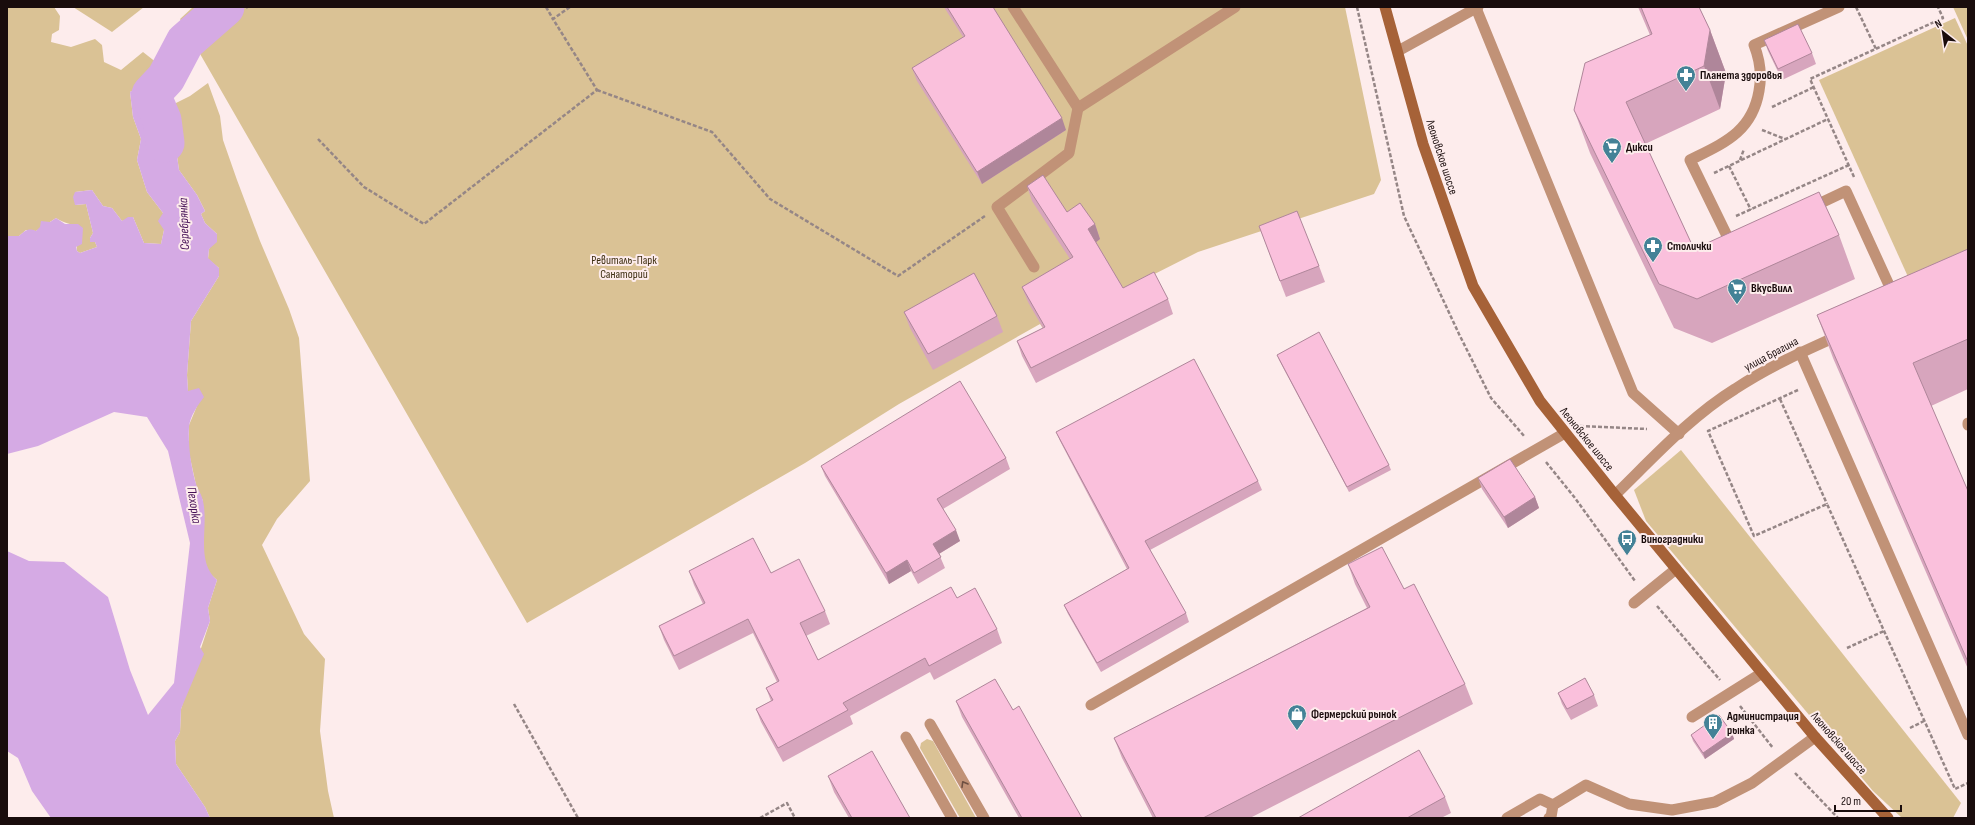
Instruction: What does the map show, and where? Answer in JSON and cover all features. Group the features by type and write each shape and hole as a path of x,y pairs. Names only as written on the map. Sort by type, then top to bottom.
{"main road":[{"name":"Леоновское шоссе","path":"1386,7 1423,144 1473,286 1540,401 1615,495 1815,737 1888,818"}],"street":[{"path":"1013,7 1078,108 1069,153 997,207 1034,267"},
{"path":"1078,108 1235,7"},
{"path":"1746,237 1731,244 1690,160 1723,143 1745,125 1756,105 1760,82 1760,68 1754,45 1839,7"},
{"path":"1398,51 1477,8 1633,393 1676,432"},
{"path":"1803,211 1846,191 1898,304"},
{"name":"улица Брагина","path":"1615,495 1676,432 1734,389 1800,352 1850,331"},
{"path":"1800,352 1968,735"},
{"path":"1091,705 1565,433"},
{"path":"1634,603 1676,569"},
{"path":"1692,717 1762,673"},
{"path":"930,724 984,818"},
{"path":"906,737 952,818"},
{"path":"1549,818 1551,817 1553,805 1586,785 1629,804 1672,810 1715,802 1752,784 1815,737"},
{"path":"1507,818 1540,799 1553,805"}],"path":[{"path":"546,7 598,90 712,132 770,199 898,276 997,207"},
{"path":"553,19 570,7"},
{"path":"1856,7 1876,49"},
{"path":"1855,179 1810,79 1943,18 1938,7"},
{"path":"1770,108 1814,87"},
{"path":"318,139 364,187 424,224 598,90"},
{"path":"1700,179 1828,119"},
{"path":"1762,130 1765,122"},
{"path":"1757,132 1762,130 1785,139"},
{"path":"1740,161 1746,143"},
{"path":"1721,223 1848,165"},
{"path":"1729,166 1751,210"},
{"path":"1813,383 1708,431 1754,536 1827,504"},
{"path":"1780,399 1955,789 1968,783"},
{"path":"1580,426 1676,432"},
{"path":"1847,648 1884,631"},
{"path":"514,704 578,818"},
{"path":"1910,728 1924,721"},
{"path":"760,818 786,804 795,818"}],"green space":[{"path":"7,7 54,7 60,16 59,30 52,34 51,42 71,47 95,39 102,45 104,62 121,70 143,52 157,63 144,84 130,92 133,117 141,139 137,160 147,192 163,213 164,230 161,244 144,243 133,217 122,221 112,208 103,206 92,190 75,192 75,205 86,204 93,233 90,238 90,242 95,242 97,247 80,253 77,251 77,245 82,228 63,222 56,218 36,231 26,230 19,236 9,236 7,239"},
{"path":"73,7 144,7 112,32"},
{"name":"Ревиталь-Парк Санаторий","path":"193,7 1345,7 1381,180 1374,194 1198,252 1044,330 1040,324 899,404 805,463 527,623 180,19"},
{"path":"1953,7 1968,7 1968,40"},
{"path":"1955,18 1968,46 1968,265 1914,290 1819,80"},
{"path":"208,83 220,116 223,140 237,180 260,241 289,309 299,338 310,481 277,519 262,545 304,634 325,659 320,731 328,791 334,818 210,818 205,807 176,764 175,741 180,732 181,709 210,621 208,608 217,580 209,573 203,556 203,501 196,485 189,453 189,425 197,406 188,391 187,375 191,321 219,276 219,268 208,259 209,249 217,234 205,223 201,214 205,211 197,195 179,170 170,106 190,96"},
{"path":"1681,450 1961,803 1953,818 1902,818 1873,791 1646,521 1634,490"},
{"path":"927,739 933,741 976,818 960,818 920,748 921,743"}],"water":[{"name":"Пехорка","path":"144,84 158,98 170,106 179,170 197,195 205,211 201,214 205,223 217,234 217,242 209,249 208,258 219,268 219,276 191,321 187,375 188,391 199,388 204,397 191,419 189,427 189,449 194,477 203,501 205,522 204,554 210,572 217,580 208,608 210,621 200,647 204,654 181,709 180,732 175,741 176,764 205,807 210,818 51,818 32,791 18,758 7,751 7,551 29,561 64,562 108,597 130,670 148,715 174,683 190,543 168,451 147,417 114,412 38,446 7,454 7,239 8,236 19,236 27,230 36,231 40,227 41,221 50,222 56,218 65,224 78,224 83,228 82,244 76,247 77,251 80,253 97,247 95,242 90,242 90,238 93,233 86,204 75,205 73,197 75,192 92,190 103,206 112,208 122,221 128,217 133,217 144,243 161,244 164,230 158,221 163,213 147,192 137,160 141,139 133,117 130,92"}],"building":[{"path":"947,7 993,7 1062,118 977,172 912,68 965,36"},
{"path":"1641,7 1699,7 1710,30 1704,66 1626,102 1694,249 1819,192 1839,235 1697,299 1659,284 1574,110 1585,63 1652,34"},
{"path":"1798,24 1812,53 1778,69 1764,40"},
{"path":"1043,175 1067,212 1080,203 1095,224 1088,229 1123,288 1154,272 1168,299 1031,368 1017,341 1045,327 1022,287 1073,257 1027,186"},
{"path":"1297,211 1319,266 1280,281 1259,226"},
{"path":"1968,249 1968,339 1913,363 1968,491 1968,662 1817,315"},
{"path":"974,273 997,316 928,354 904,312"},
{"path":"1319,332 1389,465 1347,487 1277,355"},
{"path":"1194,359 1258,481 1145,541 1186,613 1097,663 1064,605 1129,568 1056,432"},
{"path":"960,381 1006,458 937,499 956,530 933,544 941,557 914,573 907,560 886,573 821,466"},
{"path":"1510,459 1535,497 1504,517 1478,478"},
{"path":"753,538 771,573 799,559 825,611 800,623 818,660 951,587 957,598 975,588 997,629 929,666 925,658 843,703 848,710 778,748 756,709 773,700 766,688 779,681 748,619 674,656 659,626 705,603 689,571"},
{"name":"Фермерский рынок","path":"1382,547 1404,589 1414,584 1465,684 1203,818 1156,818 1114,738 1370,607 1348,564"},
{"path":"1585,678 1594,695 1567,709 1558,693"},
{"path":"995,679 1013,710 1019,706 1082,818 1022,818 956,701"},
{"name":"Администрация рынка","path":"1719,715 1732,733 1703,753 1691,735"},
{"path":"1419,750 1445,797 1407,818 1298,818"},
{"path":"872,751 910,818 852,818 828,776"}],"waterway":[{"name":"Серебрянка","path":"165,143 162,120 151,94 166,78 185,42 225,7"}],"place":[{"name":"Планета здоровья","path":"1686,92"},
{"name":"Дикси","path":"1612,164"},
{"name":"Столички","path":"1653,263"},
{"name":"ВкусВилл","path":"1737,305"},
{"name":"Виноградники","path":"1627,556"},
{"name":"Фермерский рынок","path":"1297,731"},
{"name":"Администрация рынка","path":"1713,740"}]}
